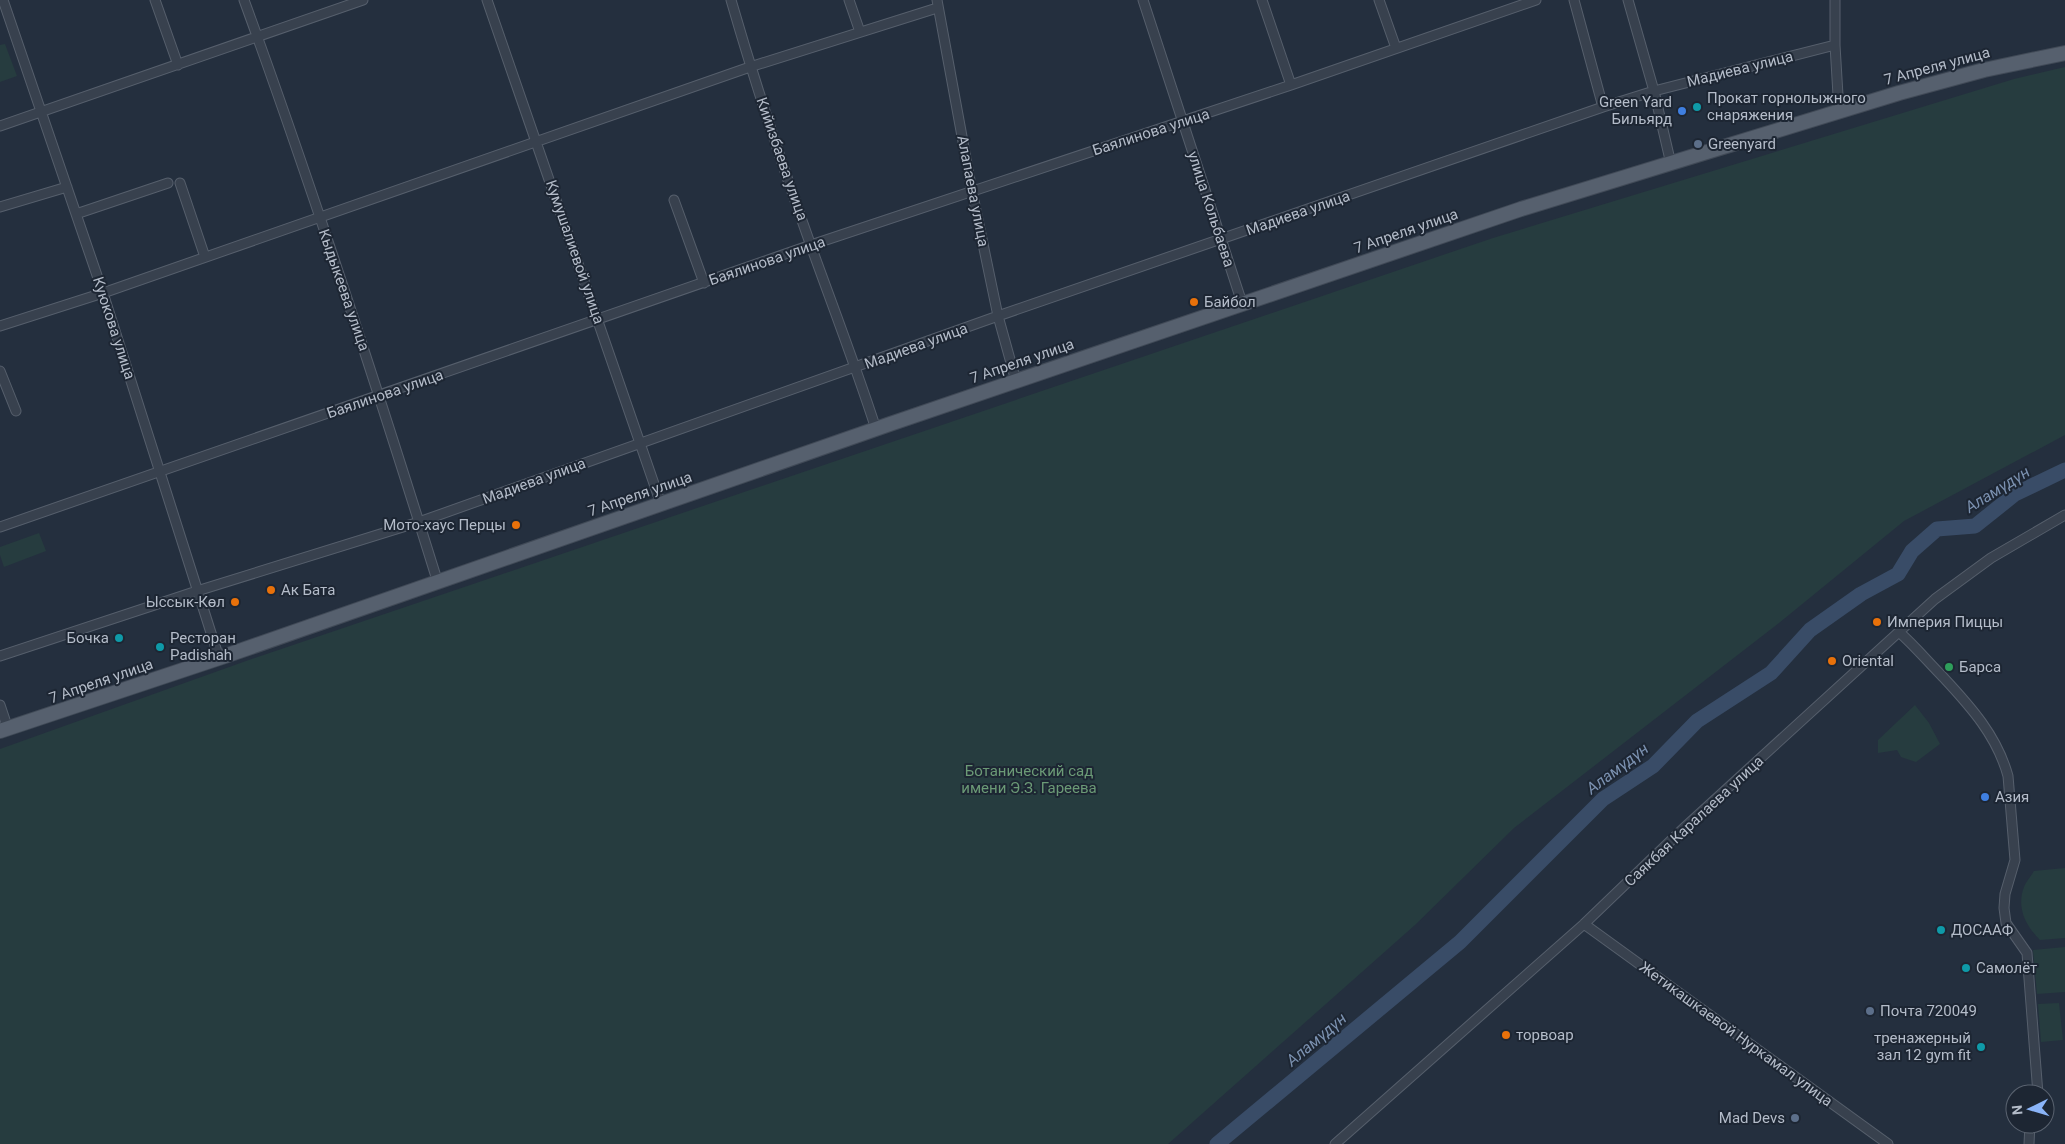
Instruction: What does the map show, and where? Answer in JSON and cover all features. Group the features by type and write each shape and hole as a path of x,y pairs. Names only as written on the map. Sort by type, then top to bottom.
{"main road":[{"name":"7 Апреля улица","path":"4,730 438,583 876,429 1521,209 1899,93 1984,70 2065,53"}],"street":[{"name":"Куюкова улица","path":"3,0 103,293 219,658"},
{"path":"155,0 178,65"},
{"name":"Кыдыкеева улица","path":"244,0 320,216 380,396 438,583"},
{"path":"0,126 363,0"},
{"name":"Кумушалиевой улица","path":"487,0 661,504"},
{"name":"Кийизбаева улица","path":"730,0 750,67 876,429"},
{"path":"849,0 860,32"},
{"name":"улица Кольбаева","path":"1143,0 1242,303"},
{"path":"1262,0 1291,85"},
{"path":"1379,0 1396,48"},
{"path":"1504,0 1507,10"},
{"name":"Баялинова улица","path":"0,527 811,245 1291,85 1536,0"},
{"path":"1574,0 1603,107"},
{"path":"1628,0 1654,91 1671,164"},
{"path":"1835,0 1834,45 1840,112"},
{"path":"0,326 103,293 536,140 750,67 860,32 938,2"},
{"name":"Алапаева улица","path":"938,2 972,191 998,316 1016,381"},
{"name":"Мадиева улица","path":"0,656 197,591 419,522 998,316 1603,107 1654,91 1834,45"},
{"path":"76,214 168,183"},
{"path":"180,183 205,257"},
{"path":"0,207 67,187"},
{"path":"674,200 704,283"},
{"path":"0,371 16,411"},
{"name":"Саякбая Каралаева улица","path":"1336,1144 1584,924 1686,826 1935,600 1959,580 1991,558 2065,515"},
{"path":"1899,632 1976,713 1990,733 2006,768 2015,860 2005,894 2004,908 2006,923 2027,953 2037,1084"},
{"path":"0,705 4,730"},
{"name":"Жетикашкаевой Нуркамал улица","path":"1584,924 1888,1144"}],"green space":[{"path":"5,44 17,76 0,82 0,45"},
{"name":"Ботанический сад имени Э.З. Гареева","path":"2065,67 2065,435 1904,521 1779,623 1514,828 1415,925 1168,1144 0,1144 0,749 246,661 1493,238 2014,79"},
{"path":"39,533 46,551 4,567 0,555 0,547"},
{"path":"1915,705 1929,723 1940,744 1916,762 1901,757 1897,750 1878,753 1878,740"},
{"path":"2065,868 2065,938 2040,940 2030,929 2024,916 2021,902 2024,887 2034,871"},
{"path":"2065,947 2065,992 2037,994 2033,950"},
{"path":"2059,1003 2063,1040 2041,1042 2038,1004"}],"waterway":[{"name":"Аламүдүн","path":"1217,1144 1460,942 1603,799 1653,766 1697,721 1771,673 1810,630 1861,594 1898,574 1912,551 1937,529 1975,526 2015,494 2065,470"}],"place":[{"name":"Прокат горнолыжного снаряжения","path":"1697,107"},
{"name":"Green Yard Бильярд","path":"1682,111"},
{"name":"Greenyard","path":"1698,144"},
{"name":"Байбол","path":"1194,302"},
{"name":"Мото-хаус Перцы","path":"516,525"},
{"name":"Ак Бата","path":"271,590"},
{"name":"Ыссык-Көл","path":"235,602"},
{"name":"Империя Пиццы","path":"1877,622"},
{"name":"Бочка","path":"119,638"},
{"name":"Ресторан Padishah","path":"160,647"},
{"name":"Oriental","path":"1832,661"},
{"name":"Барса","path":"1949,667"},
{"name":"Азия","path":"1985,797"},
{"name":"ДОСААФ","path":"1941,930"},
{"name":"Самолёт","path":"1966,968"},
{"name":"Почта 720049","path":"1870,1011"},
{"name":"торвоар","path":"1506,1035"},
{"name":"тренажерный зал 12 gym fit","path":"1981,1047"},
{"name":"Mad Devs","path":"1795,1118"}]}
